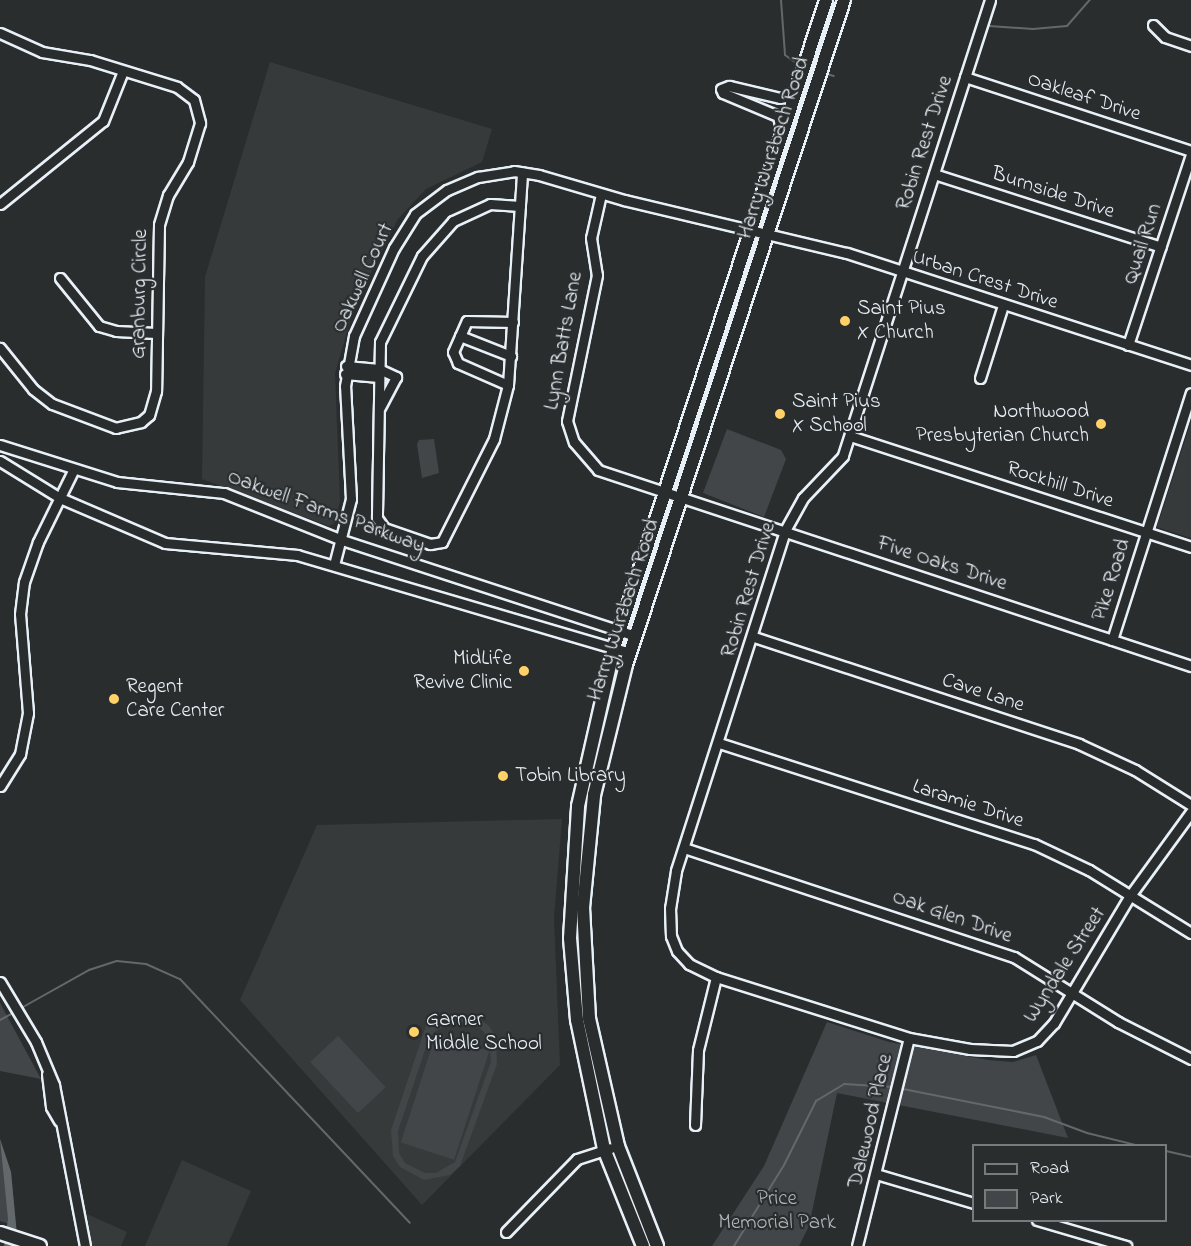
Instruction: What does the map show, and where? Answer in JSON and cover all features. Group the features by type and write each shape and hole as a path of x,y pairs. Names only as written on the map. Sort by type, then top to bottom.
{"main road":[{"name":"Harry Wurzbach Road","path":"643,1246 629,1217 604,1149 583,1019 579,876 591,768 590,742 619,631 826,0"},
{"name":"Harry Wurzbach Road","path":"591,768 603,744 635,636 843,0"},
{"name":"Harry Wurzbach Road","path":"583,1019 618,1146 657,1246"},
{"path":"629,1217 635,1246"},
{"path":"0,1233 40,1246"}],"street":[{"name":"Robin Rest Drive","path":"716,977 689,964 671,936 673,886 754,637 784,531 803,498 838,465 850,436 990,0"},
{"path":"1153,25 1166,37 1191,46"},
{"name":"Granburg Circle","path":"0,33 42,52 80,57 186,92 199,112 188,162 168,195 159,225 154,405 141,422 128,428 112,427 52,404 33,389 0,348"},
{"path":"0,204 103,122 123,71"},
{"name":"Oakleaf Drive","path":"965,77 1191,152"},
{"path":"781,136 778,116 723,93 721,89 729,86 780,98 789,96 798,87"},
{"path":"751,105 755,93"},
{"name":"Quail Run","path":"1128,345 1191,152"},
{"path":"520,206 490,204 453,221 422,256 380,342 377,518 384,528 430,544 442,542 494,439 508,385 511,356 513,322 520,206 522,172"},
{"name":"Oakwell Court","path":"334,565 351,499 346,370 359,323 415,214 465,181 522,172 601,194 750,228"},
{"name":"Burnside Drive","path":"934,174 1161,247"},
{"name":"Lynn Batts Lane","path":"601,194 591,238 597,275 570,400 568,428 579,450 598,470 680,500"},
{"name":"Urban Crest Drive","path":"750,228 902,272 1191,365"},
{"path":"60,278 99,326 116,331 156,333"},
{"path":"980,378 1003,305"},
{"path":"508,385 458,363 453,352 467,321 513,322"},
{"path":"460,336 511,356"},
{"path":"346,370 396,376 380,407"},
{"name":"Pike Road","path":"1112,640 1191,393"},
{"name":"Rockhill Drive","path":"850,436 1191,547"},
{"name":"Oakwell Farms Parkway","path":"0,445 73,471 117,482 224,493 342,540 635,636"},
{"path":"2,462 11,450"},
{"name":"Oakwell Farms Parkway","path":"2,462 60,498 165,543 273,551 334,565 630,653"},
{"path":"0,786 20,754 28,713 20,614 24,582 73,471"},
{"name":"Five Oaks Drive","path":"680,500 784,531 1191,666"},
{"name":"Cave Lane","path":"754,637 1079,744 1134,770 1191,805"},
{"path":"590,742 603,744"},
{"name":"Laramie Drive","path":"719,743 1034,844 1089,870 1129,897 1191,933"},
{"name":"Wyndale Street","path":"716,977 909,1038 981,1050 1013,1051 1037,1041 1046,1032 1129,897 1167,841 1191,813"},
{"name":"Oak Glen Drive","path":"684,848 1014,957 1072,993 1191,1059"},
{"path":"695,1125 697,1059 716,977"},
{"path":"0,982 36,1042 60,1105 60,1124 86,1246"},
{"name":"Dalewood Place","path":"857,1246 909,1038"},
{"path":"506,1232 577,1159 618,1146"},
{"path":"876,1174 972,1202"},
{"path":"1041,1222 1126,1246"}],"shaded area":[{"path":"270,62 492,129 482,162 426,189 398,219 355,305 335,373 340,501 335,523 329,526 202,479 205,277"},
{"path":"1191,422 1191,538 1157,527"},
{"name":"Garner Middle School","path":"562,819 554,918 560,1065 422,1205 240,1000 317,825"},
{"path":"0,1139 11,1172 18,1246 4,1246 8,1219"},
{"path":"182,1160 251,1191 227,1246 145,1246"},
{"path":"87,1214 127,1232 121,1246 92,1246"}],"green space":[{"path":"727,429 781,450 786,459 764,517 703,493"},
{"path":"434,439 439,473 422,478 417,444 419,440"},
{"path":"0,1003 41,1079 0,1071"},
{"path":"451,1014 478,1018 489,1026 496,1037 497,1064 460,1166 450,1175 424,1180 400,1167 393,1156 391,1130 427,1023","holes":["453,1021 474,1024 489,1040 491,1062 455,1162 436,1173 425,1173 405,1163 399,1153 398,1131 428,1041 434,1032"]},
{"name":"Price Memorial Park","path":"827,1022 889,1042 988,1060 1013,1062 1036,1055 1068,1138 837,1093 809,1226 799,1246 712,1246 764,1166"},
{"path":"436,1034 489,1051 454,1160 401,1142"},
{"path":"338,1036 386,1087 358,1113 310,1062"},
{"path":"0,1139 11,1172 16,1226 0,1221"}],"waterway":[{"path":"781,0 785,55 799,65"},
{"path":"989,26 1033,29 1067,26 1090,0"},
{"path":"827,74 834,76"},
{"path":"23,1007 89,970 117,961 146,964 180,979 410,1223"},
{"path":"0,1020 13,1013"},
{"path":"734,1246 784,1165 816,1101 844,1084 893,1087"},
{"path":"898,1088 1044,1117 1087,1133 1132,1144"},
{"path":"1167,1151 1191,1157"}],"place":[{"name":"Saint Pius X Church","path":"845,321"},
{"name":"Saint Pius X School","path":"780,414"},
{"name":"Northwood Presbyterian Church","path":"1101,424"},
{"name":"MidLife Revive Clinic","path":"524,671"},
{"name":"Regent Care Center","path":"114,699"},
{"name":"Tobin Library","path":"503,776"},
{"name":"Garner Middle School","path":"414,1032"}]}
